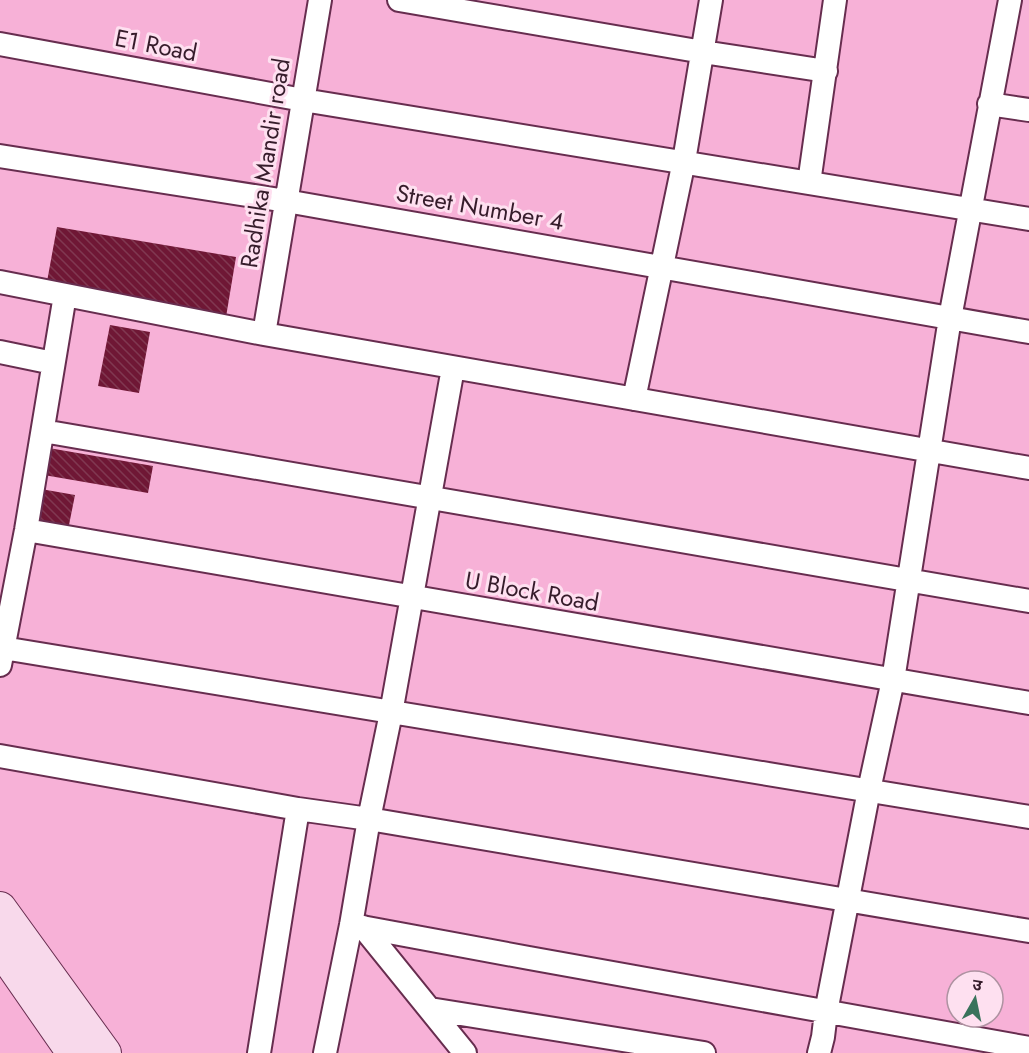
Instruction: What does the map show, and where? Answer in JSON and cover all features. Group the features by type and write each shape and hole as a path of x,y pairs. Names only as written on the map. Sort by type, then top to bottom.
{"main road":[{"path":"0,908 105,1053"},
{"path":"0,948 73,1053"}],"street":[{"name":"Radhika Mandir road","path":"264,334 320,0"},
{"path":"399,0 703,52 826,70"},
{"path":"634,399 684,161 711,0"},
{"path":"809,183 835,0"},
{"path":"819,1053 824,1037 826,1012 868,790 893,680 950,318 1010,0"},
{"name":"E1 Road","path":"0,44 303,100 1029,219"},
{"path":"989,104 1029,110"},
{"name":"Street Number 4","path":"0,156 286,201 1029,332"},
{"path":"0,282 264,334 1029,468"},
{"path":"65,295 26,530 2,656 391,713 1029,817"},
{"path":"0,352 53,363"},
{"path":"325,1053 357,926 369,819 391,713 453,368"},
{"path":"42,431 1029,601"},
{"name":"U Block Road","path":"26,530 1029,704"},
{"path":"0,756 298,809 369,819 1029,931"},
{"path":"259,1053 298,809"},
{"path":"357,926 430,1009 465,1053"},
{"path":"357,926 1029,1048"},
{"path":"430,1009 704,1053"},
{"path":"578,1032 598,1053"}],"building":[{"path":"57,227 236,257 226,317 46,287"},
{"path":"110,325 150,332 139,393 98,386"},
{"path":"43,447 153,466 148,493 38,474"},
{"path":"41,489 75,495 68,530 35,524"}]}
